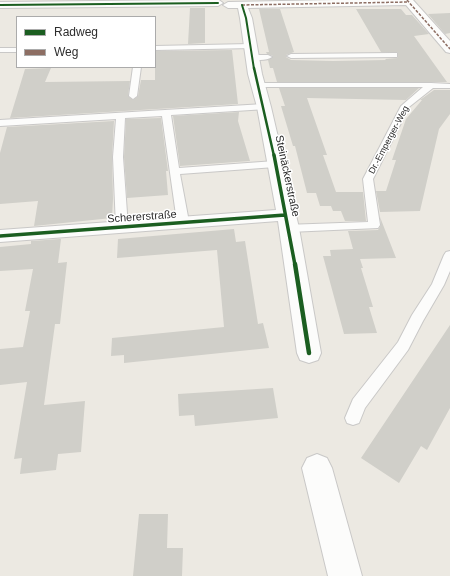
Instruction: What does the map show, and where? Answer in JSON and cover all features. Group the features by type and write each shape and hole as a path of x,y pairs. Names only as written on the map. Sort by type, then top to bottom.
{"street":[{"path":"0,5 32,2 218,2 242,5 407,1 450,49"},
{"path":"25,16 32,2"},
{"name":"Steinäckerstraße","path":"242,5 256,53 258,85 264,107 287,222 309,353"},
{"name":"Schererstraße","path":"0,236 183,222 287,222"},
{"path":"317,468 345,576"}],"lane":[{"path":"156,48 256,53"},
{"path":"0,50 16,50"},
{"path":"291,56 394,55"},
{"path":"133,96 137,68"},
{"path":"258,85 450,86"},
{"name":"Dr.-Emperger-Weg","path":"287,222 374,225 368,179 405,106 430,85"},
{"path":"0,123 264,107"},
{"path":"166,113 183,222"},
{"path":"121,116 118,157 122,227"},
{"path":"174,171 275,164"},
{"path":"353,418 359,404 403,346 417,319 438,285 450,255"}],"building":[{"path":"190,8 205,8 205,43 188,44"},
{"path":"259,9 280,9 294,52 286,55 286,57 291,60 333,61 386,60 385,59 398,58 397,52 381,52 356,9 401,9 406,15 412,15 429,34 414,36 447,82 277,82 273,68 270,68 268,60 273,56 267,54 266,52 269,52"},
{"path":"450,13 450,33 445,34 428,14"},
{"path":"232,50 238,104 10,118 25,69 51,68 45,82 130,81 128,96 133,100 138,96 141,80 155,80 156,51"},
{"path":"279,88 419,88 406,100 307,98 327,155 323,155 336,192 363,192 366,221 345,221 341,211 333,211 331,206 320,206 316,193 307,193 295,146 293,146 281,106 285,106"},
{"path":"434,90 450,90 450,114 439,129 420,211 380,212 376,191 386,191 396,160 392,160 406,119 422,100 420,100"},
{"path":"239,112 238,121 250,161 180,166 173,116"},
{"path":"161,118 168,171 166,171 168,195 127,198 124,157 126,119"},
{"path":"114,121 112,157 112,218 34,226 38,201 0,204 0,153 7,127"},
{"path":"380,217 396,258 360,259 363,268 361,268 373,307 369,307 377,333 344,334 323,256 331,256 330,250 353,249 348,231 378,230 381,225"},
{"path":"234,229 236,242 245,241 258,324 263,323 269,348 124,363 124,355 111,356 112,338 224,327 217,250 117,258 118,239"},
{"path":"61,239 58,263 67,262 60,324 55,324 44,405 85,401 81,452 58,454 56,470 20,474 22,458 14,459 27,382 0,385 0,349 23,347 30,311 25,311 33,269 0,271 0,247 31,244 31,241"},
{"path":"450,325 450,408 427,450 421,446 399,483 361,458"},
{"path":"273,388 278,418 195,426 194,415 179,416 178,394"},
{"path":"139,514 168,514 167,548 183,548 182,576 133,576"}],"marked path":[{"path":"407,0 450,49"},
{"path":"242,5 408,2"}],"cycle path":[{"path":"0,5 218,3"},
{"path":"242,5 246,18 255,74 264,107 289,228 309,353"},
{"path":"0,236 285,215"}]}
